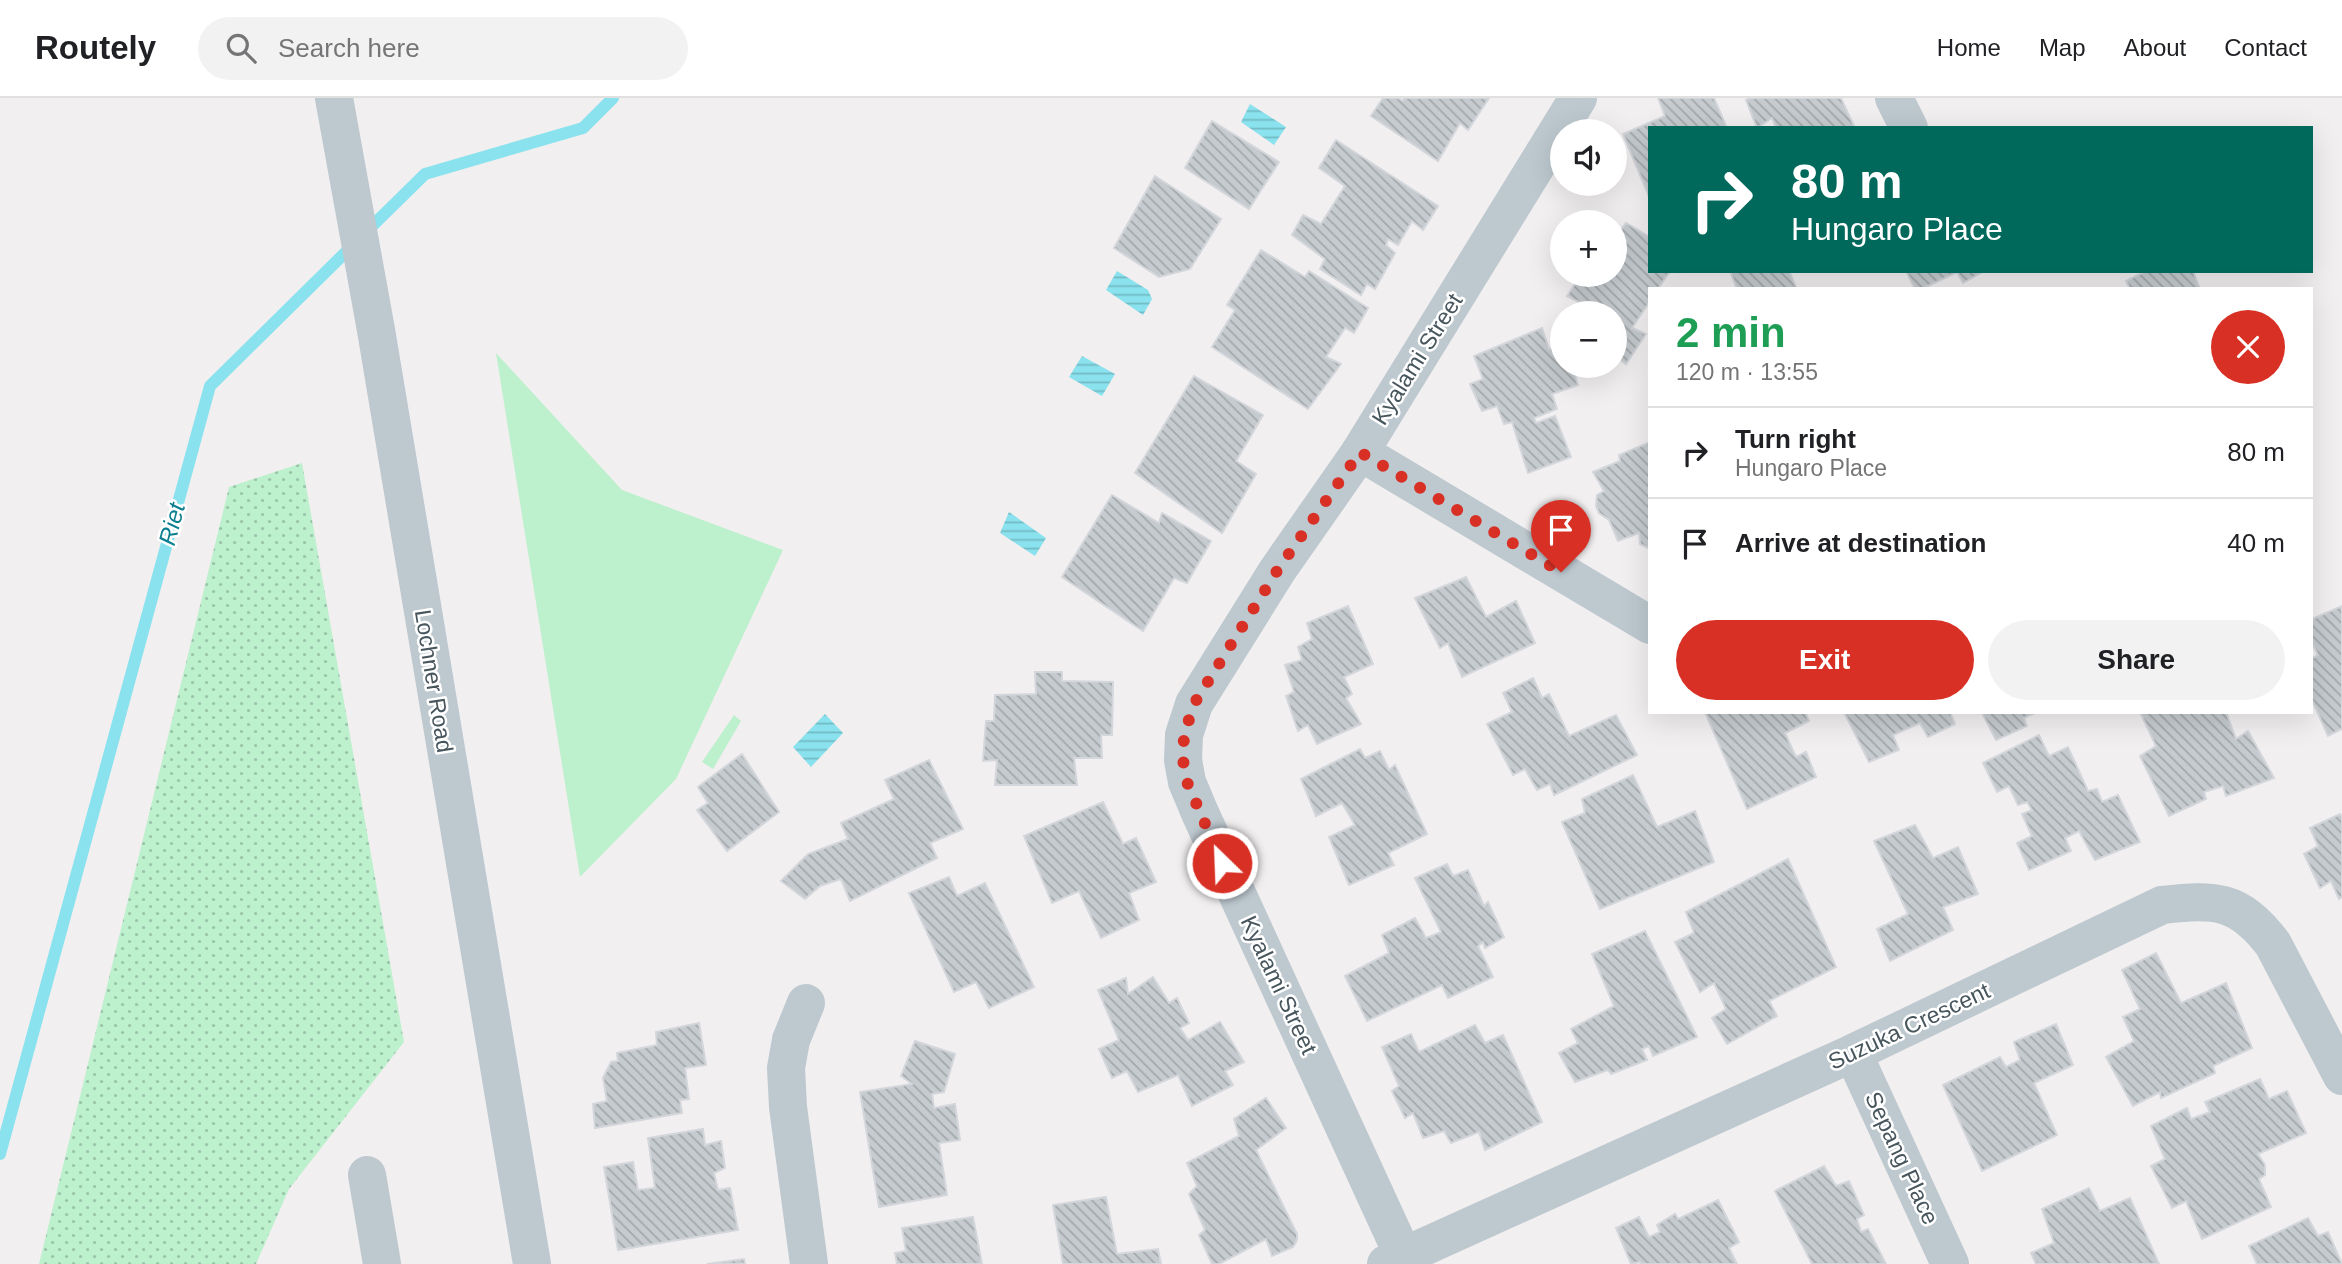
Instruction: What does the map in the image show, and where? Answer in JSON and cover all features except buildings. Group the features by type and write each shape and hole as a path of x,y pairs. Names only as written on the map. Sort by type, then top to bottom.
{"street":[{"name":"Lochner Road","path":"334,98 376,330 531,1264"},
{"name":"Kyalami Street","path":"1399,1261 1187,782 1183,760 1184,735 1194,704 1277,571 1360,452 1578,98"},
{"path":"1894,98 1908,126"},
{"path":"1360,452 1648,624"},
{"name":"Suzuka Crescent","path":"1399,1261 1853,1053 2162,905 2193,902 2234,908 2260,926 2273,944 2342,1076"},
{"path":"806,1003 791,1040 786,1068 788,1107 809,1264"},
{"name":"Sepang Place","path":"1853,1053 1950,1264"},
{"path":"367,1175 382,1264"}],"green space":[{"path":"496,353 622,490 783,550 676,779 580,877"},
{"path":"302,463 404,1042 289,1189 256,1264 39,1264 229,487"},
{"path":"734,715 741,721 713,769 702,762"}],"water":[{"path":"1250,104 1286,127 1274,145 1241,122"},
{"path":"1117,271 1148,290 1152,299 1143,315 1106,290"},
{"path":"1082,356 1115,374 1102,396 1069,377"},
{"path":"1009,512 1046,538 1035,556 1000,533"},
{"path":"825,714 843,733 811,767 793,747"}],"waterway":[{"name":"Riet","path":"366,232 425,174 583,128 613,98"},
{"name":"Riet","path":"0,1154 210,386 353,245"}],"route":[{"path":"1222,863 1187,782 1183,760 1184,735 1194,704 1277,571 1360,452 1561,572"}]}
